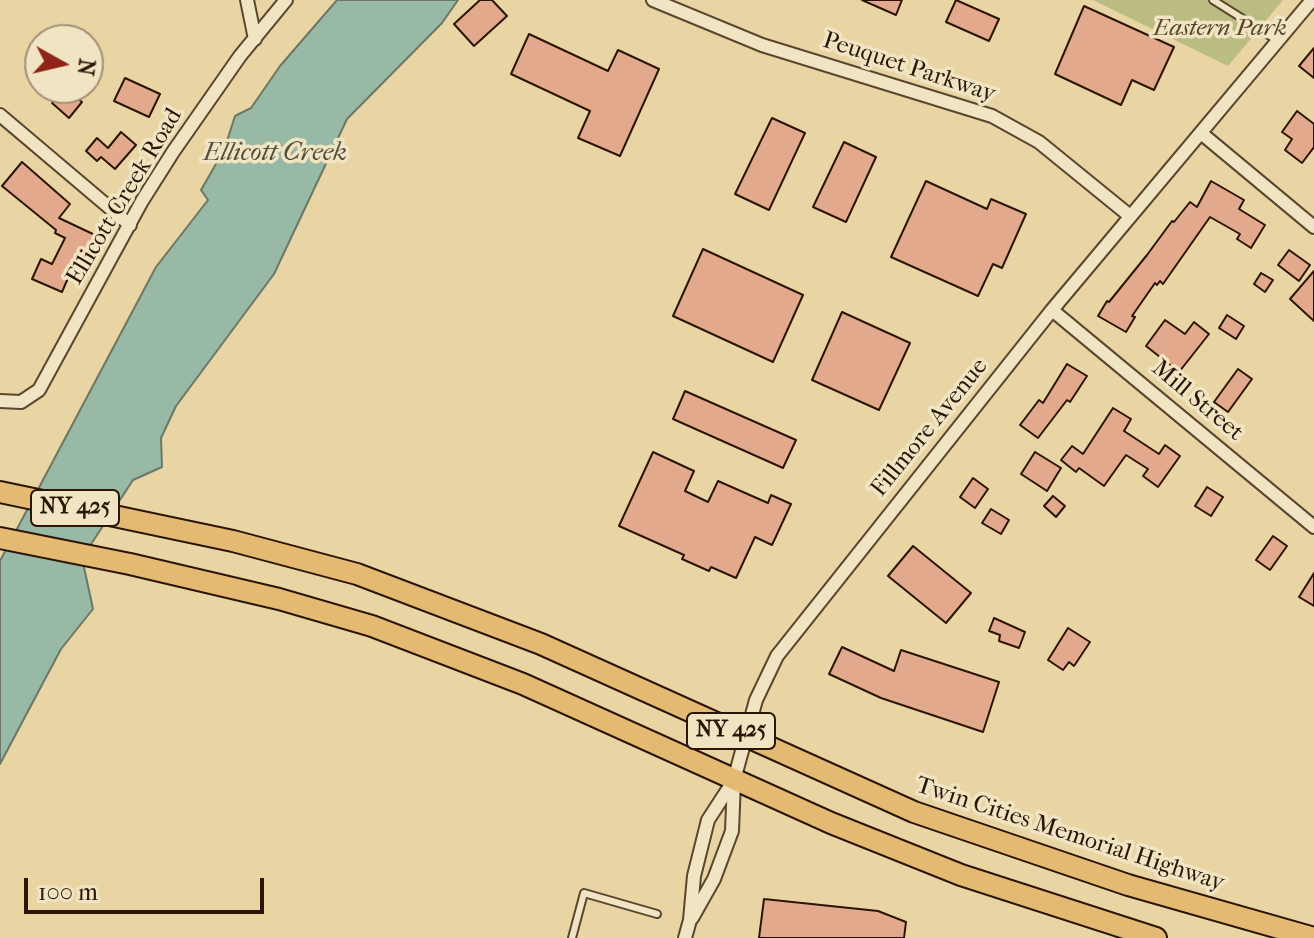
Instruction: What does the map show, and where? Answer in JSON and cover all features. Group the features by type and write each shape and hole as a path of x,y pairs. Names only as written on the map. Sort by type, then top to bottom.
{"main road":[{"name":"Twin Cities Memorial Highway","path":"0,492 233,541 357,574 541,644 914,812 1128,885 1314,938"},
{"name":"NY 425","path":"0,538 279,599 372,626 535,689 831,823 961,875 1156,938"}],"street":[{"path":"247,0 255,39"},
{"name":"Ellicott Creek Road","path":"0,401 21,402 39,390 181,140 286,0"},
{"name":"Peuquet Parkway","path":"653,0 762,45 992,116 1039,142 1130,216"},
{"name":"Fillmore Avenue","path":"685,938 694,876 708,820 734,780 756,700 777,656 1052,310 1312,0"},
{"path":"0,115 130,225"},
{"path":"1201,133 1314,227"},
{"name":"Mill Street","path":"1052,310 1314,527"},
{"path":"690,920 714,879 732,831 734,780"}],"lane":[{"path":"1213,0 1278,41"},
{"path":"572,938 584,893 657,914"}],"green space":[{"name":"Eastern Park","path":"1093,0 1283,0 1228,66"}],"water":[{"name":"Ellicott Creek","path":"337,0 458,0 442,23 347,119 274,274 176,406 161,438 162,467 133,480 82,558 93,609 61,649 0,764 0,561 156,267 208,200 201,190 224,150 235,116 251,108 280,66"}],"building":[{"path":"480,0 492,0 507,16 474,46 454,24"},
{"path":"862,0 902,0 896,15"},
{"path":"956,0 999,19 989,41 946,22"},
{"path":"1084,6 1174,47 1154,90 1132,80 1121,105 1055,74"},
{"path":"529,34 608,71 618,50 659,69 620,156 578,138 590,111 511,74"},
{"path":"1314,48 1314,78 1299,66"},
{"path":"125,78 160,94 149,117 114,101"},
{"path":"53,104 80,104 69,118"},
{"path":"1297,111 1314,124 1314,147 1302,163 1285,150 1292,139 1282,132"},
{"path":"772,118 805,133 769,210 735,194"},
{"path":"121,132 136,145 115,169 101,157 97,161 86,151 97,138 108,148"},
{"path":"844,142 876,157 846,222 813,207"},
{"path":"22,162 70,204 59,218 95,235 83,260 77,257 62,292 32,279 41,259 52,264 65,238 55,233 56,230 2,186"},
{"path":"926,181 987,209 991,199 1026,214 1002,268 993,264 978,296 891,257"},
{"path":"1211,181 1244,200 1239,209 1265,225 1251,248 1237,239 1240,234 1210,217 1163,284 1160,281 1157,285 1155,283 1132,316 1135,317 1126,332 1098,316 1172,221 1190,202 1197,207"},
{"path":"703,249 803,295 773,362 673,316"},
{"path":"1289,250 1310,265 1299,281 1278,265"},
{"path":"1314,271 1314,321 1290,299"},
{"path":"1261,273 1273,280 1265,292 1254,284"},
{"path":"842,312 910,343 879,410 812,380"},
{"path":"1227,315 1244,326 1236,339 1219,328"},
{"path":"1165,320 1185,334 1194,322 1209,334 1179,372 1146,346"},
{"path":"1067,364 1087,376 1070,402 1067,400 1038,438 1020,425 1039,400 1043,403"},
{"path":"1238,369 1252,379 1228,412 1214,402"},
{"path":"685,391 796,440 783,468 673,419"},
{"path":"1113,408 1131,419 1124,431 1159,454 1165,445 1180,456 1158,487 1143,476 1148,469 1126,455 1104,486 1079,468 1076,472 1061,460 1072,446 1083,454"},
{"path":"653,452 694,471 685,491 708,502 718,481 768,503 771,495 791,504 772,545 755,537 736,578 682,559 684,555 619,526"},
{"path":"1035,452 1061,468 1047,491 1021,474"},
{"path":"973,478 988,489 975,508 960,497"},
{"path":"1207,487 1223,497 1211,516 1195,506"},
{"path":"1053,496 1065,506 1056,517 1044,506"},
{"path":"991,509 1009,520 1001,534 982,523"},
{"path":"1273,536 1287,546 1270,570 1256,560"},
{"path":"913,546 971,593 946,623 888,576"},
{"path":"1314,573 1314,606 1299,597"},
{"path":"994,618 1025,632 1019,648 999,641 1000,635 989,631"},
{"path":"1068,628 1090,642 1074,666 1069,662 1063,670 1048,660"},
{"path":"842,647 894,671 901,650 999,682 983,732 881,698 829,674"},
{"path":"764,899 878,911 906,922 904,938 759,938"}]}
